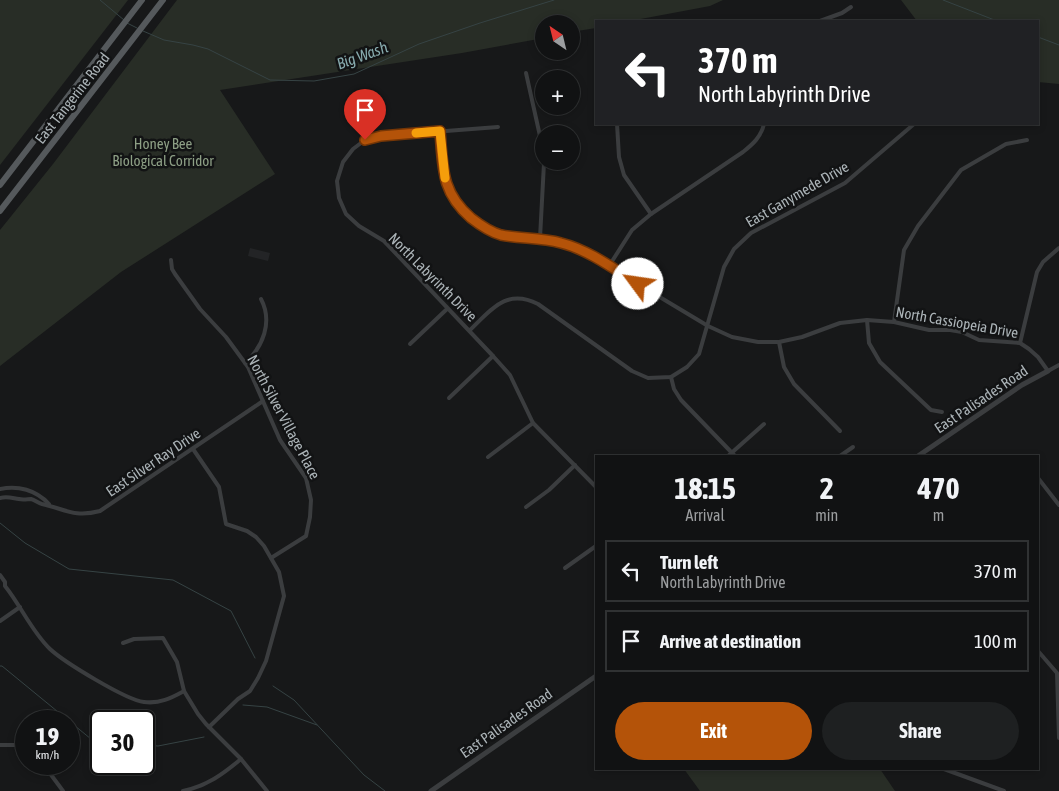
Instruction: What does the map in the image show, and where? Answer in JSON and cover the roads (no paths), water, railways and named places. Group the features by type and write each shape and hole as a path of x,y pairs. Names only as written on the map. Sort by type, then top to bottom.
{"main road":[{"name":"East Tangerine Road","path":"0,185 142,0"},
{"name":"East Tangerine Road","path":"0,211 163,0"}],"street":[{"path":"823,20 842,13 851,7"},
{"path":"526,73 544,163 540,238"},
{"path":"617,125 619,157 624,175 651,214"},
{"path":"609,266 632,230 651,214 756,142 764,125"},
{"name":"East Ganymede Drive","path":"671,377 687,367 699,354 724,267 734,249 751,233 845,183 913,125"},
{"name":"North Labyrinth Drive","path":"498,128 381,136 365,140 353,149 343,162 337,181 338,198 346,214 359,226 384,241 447,309 470,330 510,375 534,423 595,486"},
{"name":"North Cassiopeia Drive","path":"440,131 443,171 448,189 461,209 480,225 499,234 540,238 578,248 708,326 732,337 758,342 779,342 802,337 840,323 867,320 894,322 929,330 962,332 979,340 1020,343 1029,348 1048,371"},
{"path":"894,322 904,250 918,226 961,170 1006,144 1027,140"},
{"path":"1020,343 1037,272 1043,262 1059,248"},
{"name":"North Silver Village Place","path":"171,260 174,274 200,309 226,337 252,375 280,440 306,478 311,500 306,536 271,558"},
{"path":"470,330 504,300 527,298 632,371 648,378 671,377 674,389 681,400 732,455 764,424"},
{"path":"244,363 260,346 264,336 266,312 260,299"},
{"path":"410,344 447,309"},
{"path":"867,320 869,344 880,362 931,410 942,412"},
{"path":"779,342 784,367 794,384 840,430"},
{"path":"449,398 493,356"},
{"name":"East Palisades Road","path":"919,455 1027,382 1059,365"},
{"name":"East Silver Ray Drive","path":"0,498 7,496 18,499 30,499 41,504 49,504 71,513 82,515 100,511 263,401"},
{"path":"488,457 534,423"},
{"path":"841,455 852,447"},
{"path":"193,449 219,487 226,524 247,531 256,537 271,558 281,579 284,596 266,661 250,691 238,699 209,727"},
{"path":"526,507 549,490 575,465"},
{"path":"1039,479 1059,505"},
{"name":"East Silver Ray Drive","path":"0,489 8,487 27,489 49,504"},
{"path":"564,568 595,547"},
{"path":"0,575 5,582 3,586 20,607 39,636 65,661 134,699 143,702 163,701 184,691"},
{"path":"0,621 20,607"},
{"path":"123,643 149,637 163,638 177,662 184,691 198,714 268,791"},
{"path":"1039,651 1058,673 1059,738"},
{"name":"East Palisades Road","path":"430,791 595,677"},
{"path":"0,745 15,745"},
{"path":"183,791 216,780 241,760"},
{"path":"947,770 1004,791"},
{"path":"51,775 63,791"}],"waterway":[{"name":"Big Wash","path":"100,0 124,20"},
{"name":"Big Wash","path":"143,31 164,40 208,49 270,80 314,81 354,74 419,44 554,0"},
{"name":"Big Wash","path":"943,0 994,20"},
{"name":"Big Wash","path":"127,23 137,28"},
{"name":"Big Wash","path":"1039,37 1059,45"},
{"path":"0,523 25,543 69,569 173,580 231,611 255,658"},
{"path":"0,666 90,738"},
{"path":"273,686 294,700 364,775 385,791"},
{"path":"243,705 267,707 317,725"},
{"path":"155,746 204,737"}],"park label":[{"name":"Honey Bee Biological Corridor","path":"163,152"}]}
